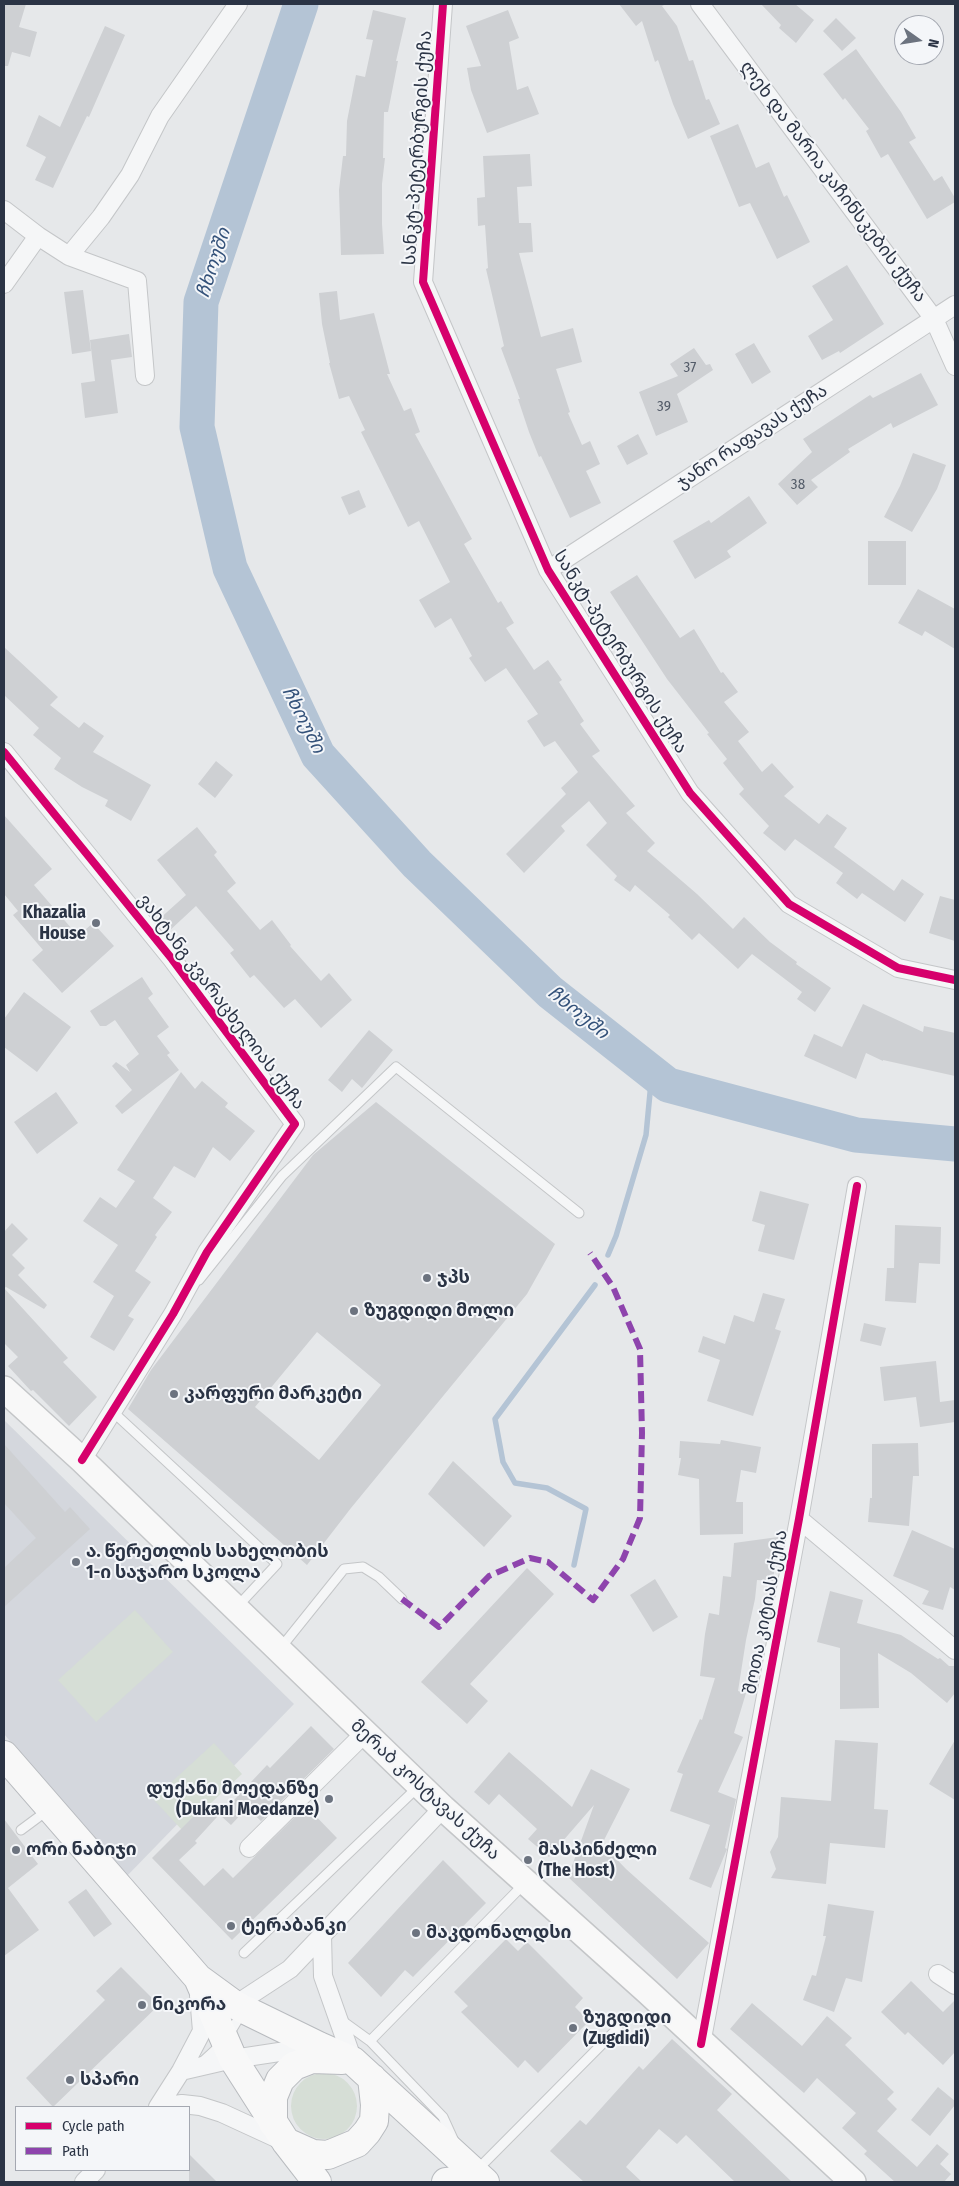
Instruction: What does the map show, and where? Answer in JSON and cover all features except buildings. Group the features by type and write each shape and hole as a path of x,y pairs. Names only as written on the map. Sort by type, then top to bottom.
{"highway":[{"path":"4,1755 198,1978 229,2050 280,2133 318,2182"},
{"path":"198,1978 319,2046 365,2060 468,2177"},
{"path":"312,2059 365,2060 375,2105 374,2121 357,2143 328,2155 313,2154 280,2133 273,2097 280,2080 294,2066 312,2059"}],"main road":[{"name":"მერაბ კოსტავას ქუჩა","path":"4,1389 82,1460 442,1808 648,1992 853,2182"}],"street":[{"path":"69,256 101,217 130,175 160,116 238,4"},
{"name":"სანკტ-პეტერბურგის ქუჩა","path":"443,4 423,282 548,570 690,794 789,904 898,968 955,980"},
{"name":"ლეხ და მარია კაჩინსკების ქუჩა","path":"700,4 934,319 955,366"},
{"path":"4,210 38,236 69,256 137,280 145,376"},
{"path":"4,284 38,236"},
{"name":"ჯანო რაფავას ქუჩა","path":"548,570 955,305"},
{"name":"ვახტანგ კვარაცხელიას ქუჩა","path":"4,752 172,959 295,1124 207,1252 173,1314 82,1460"},
{"name":"შოთა კიტიას ქუჩა","path":"702,2044 799,1519 857,1186"},
{"path":"799,1519 955,1650"},
{"path":"249,1848 364,1734"},
{"path":"243,2003 290,1968 442,1808"},
{"path":"322,1935 323,1976 338,2018 365,2060"},
{"path":"938,1974 955,1985"},
{"path":"159,2106 188,2070 202,2031 198,1978"},
{"path":"188,2070 229,2050 319,2046"},
{"path":"166,2106 182,2104 200,2106 280,2133"},
{"path":"84,2182 95,2171"}],"lane":[{"path":"173,1314 282,1176 396,1067 579,1213"},
{"path":"112,1411 277,1564 236,1608"},
{"path":"279,1650 344,1569 363,1567 379,1577 402,1599"},
{"path":"244,1953 419,1786"},
{"path":"21,1830 50,1809"},
{"path":"365,2060 526,1882"},
{"path":"229,2050 243,2003"},
{"path":"338,2018 365,2060 443,2117 468,2177 618,2028"}],"shaded area":[{"name":"ა. წერეთლის სახელობის 1-ი საჯარო სკოლა","path":"4,1420 294,1704 125,1878 4,1734"},
{"path":"135,1610 173,1652 96,1722 58,1680"},
{"path":"214,1743 242,1774 182,1830 153,1799"},
{"path":"324,2073 337,2075 347,2083 355,2093 357,2106 355,2119 347,2129 337,2137 324,2139 311,2137 301,2129 293,2119 291,2106 293,2093 301,2083 311,2075"}],"waterway":[{"name":"ჩხოუში","path":"301,4 201,302 197,427 230,568 318,755 417,864 550,992 668,1085 856,1135 955,1144"},
{"path":"608,1255 616,1236 646,1135 652,1072"},
{"path":"574,1565 586,1509 547,1488 515,1483 503,1462 495,1419 595,1285"}],"marked path":[{"path":"402,1599 439,1627 489,1576 530,1558 548,1562 593,1600 623,1559 640,1518 642,1433 640,1349 613,1287 590,1253"}],"cycle path":[{"path":"443,4 423,282 548,570 690,793 789,904 898,968 955,980"},
{"path":"4,752 172,959 295,1124 207,1252 173,1314 82,1460"},
{"path":"701,2044 799,1519 857,1186"}],"place":[{"name":"Khazalia House","path":"96,923"},
{"name":"ჯპს","path":"427,1278"},
{"name":"ზუგდიდი მოლი","path":"354,1311"},
{"name":"კარფური მარკეტი","path":"174,1394"},
{"name":"ა. წერეთლის სახელობის 1-ი საჯარო სკოლა","path":"76,1562"},
{"name":"დუქანი მოედანზე (Dukani Moedanze)","path":"329,1799"},
{"name":"ორი ნაბიჯი","path":"16,1850"},
{"name":"მასპინძელი (The Host)","path":"528,1860"},
{"name":"ტერაბანკი","path":"231,1926"},
{"name":"მაკდონალდსი","path":"416,1933"},
{"name":"ნიკორა","path":"142,2005"},
{"name":"ზუგდიდი (Zugdidi)","path":"573,2028"},
{"name":"სპარი","path":"70,2080"}]}
